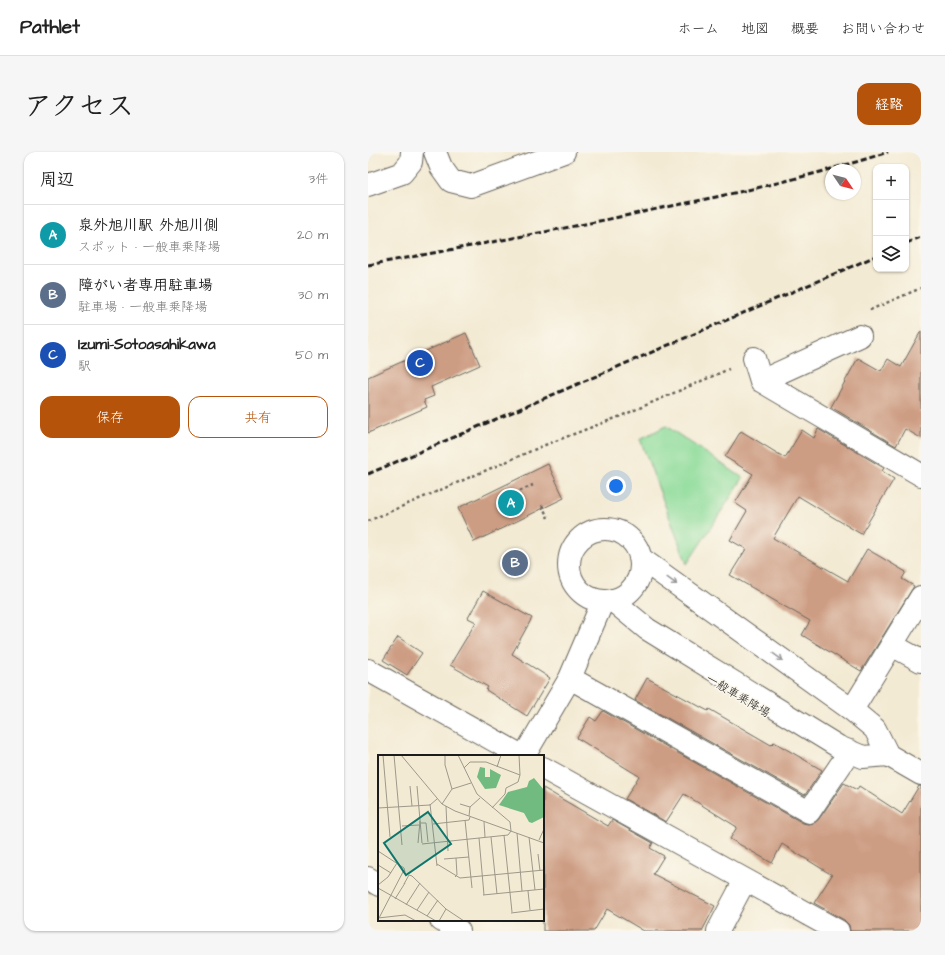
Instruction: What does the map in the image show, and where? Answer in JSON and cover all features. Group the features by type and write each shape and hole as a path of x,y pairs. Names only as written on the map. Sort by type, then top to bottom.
{"street":[{"path":"368,185 402,173 412,157 438,160 451,182 471,186 564,152"},
{"path":"761,381 860,336"},
{"path":"754,358 761,381 921,475"},
{"path":"598,529 610,529 622,533 632,541 639,551 641,564 640,576 634,587 625,594 608,600 592,599 582,593 575,585 570,574 569,563 571,552 577,542 587,534 598,529"},
{"path":"640,558 852,710 875,729 888,755 921,774"},
{"path":"852,710 921,597"},
{"path":"608,600 647,629 844,749 863,757 888,755"},
{"path":"524,755 570,678 608,600"},
{"path":"892,644 921,661"},
{"path":"368,670 521,755"},
{"path":"570,678 809,812 844,749"},
{"path":"544,769 838,931"},
{"path":"368,878 378,883"},
{"path":"718,931 745,880"},
{"path":"428,931 434,921"},
{"path":"443,921 459,931"}],"path":[{"path":"368,521 545,445 621,416 652,401"},
{"path":"510,496 533,485"},
{"path":"542,505 548,518"}],"green space":[{"path":"666,426 743,478 687,564 640,439"}],"building":[{"path":"921,331 921,438 905,429 896,446 831,407 858,358 881,371 888,359 901,367"},
{"path":"466,333 480,365 431,387 434,396 424,400 427,407 368,433 368,377"},
{"path":"818,429 884,468 882,471 894,479 861,534 798,496 773,538 848,581 867,549 906,572 902,579 914,586 861,671 802,635 810,621 730,575 746,549 730,540 747,511 735,503 753,474 725,457 741,431 785,458 802,430 814,438"},
{"path":"548,464 564,498 474,542 458,508"},
{"path":"483,591 532,618 512,654 550,678 527,716 486,690 488,687 450,665 476,622 468,618"},
{"path":"398,637 422,653 407,675 383,660"},
{"path":"647,678 708,711 709,709 771,745 774,742 822,770 805,795 635,700"},
{"path":"603,711 803,823 814,823 819,819 844,783 857,790 859,786 902,814 919,786 921,786 921,931 850,931 849,925 844,920 814,903 832,875 782,844 772,863 730,839 737,827 684,794 666,822 625,799 639,776 577,738 590,717 596,721"},
{"path":"544,789 608,826 612,820 653,843 650,848 664,856 653,874 715,906 702,931 644,931 607,909 594,931 543,931"}],"railway":[{"path":"368,265 552,231 719,196 804,176 888,152"},
{"path":"909,242 921,237"},
{"path":"368,474 873,257"}],"place":[{"name":"Izumi-Sotoasahikawa","path":"420,363"},
{"name":"泉外旭川駅 外旭川側","path":"511,503"},
{"name":"障がい者専用駐車場","path":"515,563"}]}
